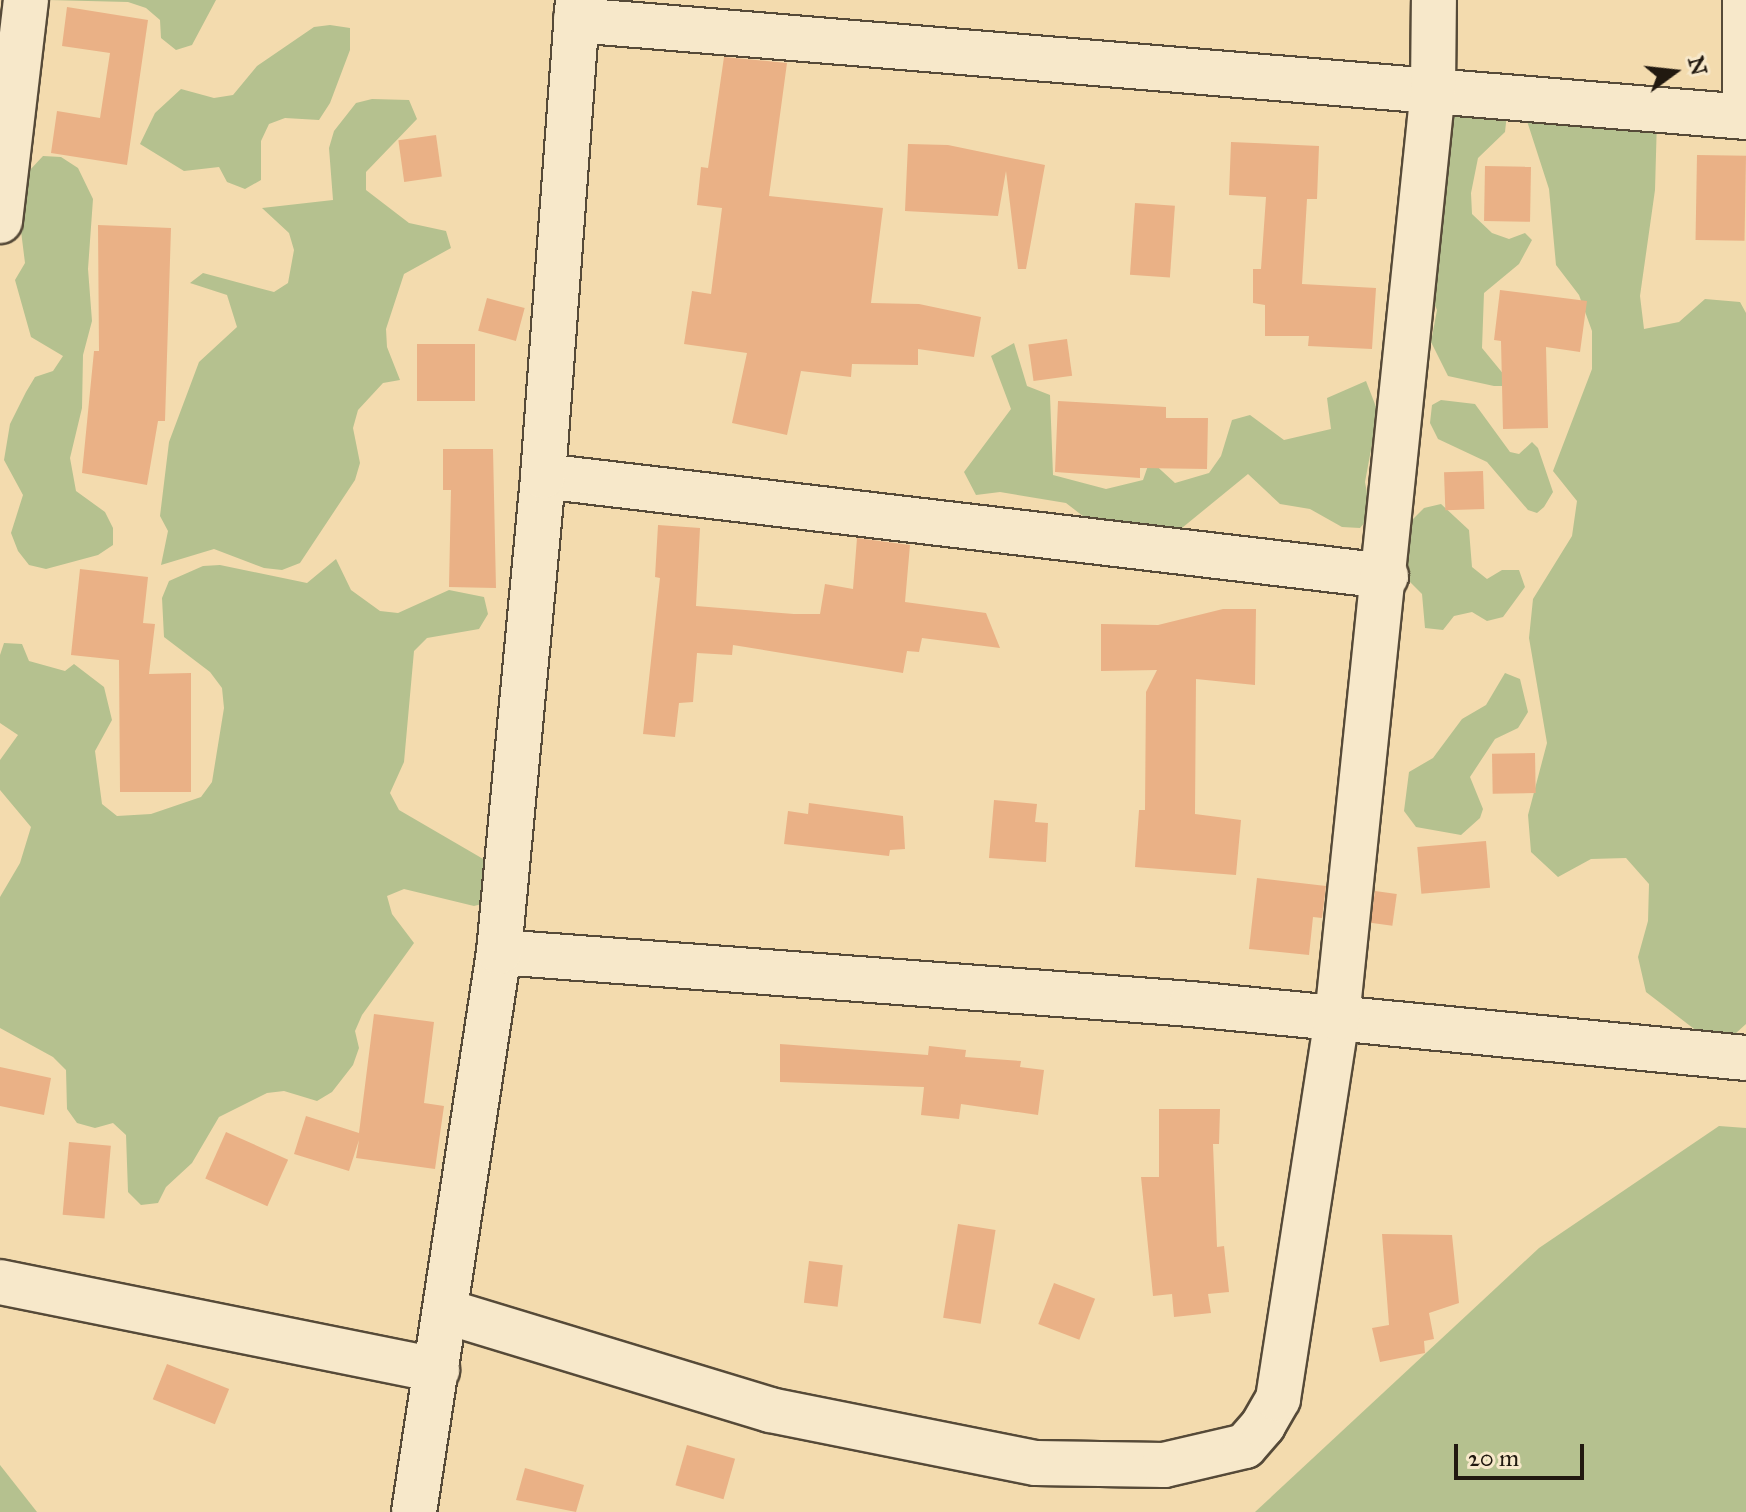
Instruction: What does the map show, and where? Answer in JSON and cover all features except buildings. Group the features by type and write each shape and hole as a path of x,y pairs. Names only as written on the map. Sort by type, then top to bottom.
{"street":[{"path":"0,221 26,0"},
{"path":"448,1312 770,1410 1036,1463 1164,1465 1245,1446 1278,1399 1337,1018 1386,576 1433,89 1434,0"},
{"path":"414,1512 448,1312 499,952 543,476 577,10 1746,117 1745,0"},
{"path":"543,476 1386,576"},
{"path":"499,952 1337,1018 1746,1058"},
{"path":"0,1282 437,1370"}],"green space":[{"path":"48,0 216,0 192,45 176,50 161,38 160,20 146,8 128,2"},
{"path":"330,25 350,28 350,50 330,103 319,120 285,118 269,124 261,141 261,180 245,189 227,182 219,167 184,171 140,144 155,113 181,89 214,98 233,95 257,66 314,27"},
{"path":"372,99 409,100 417,119 366,172 366,190 409,223 446,231 451,248 404,274 386,329 387,347 400,380 383,383 358,410 353,428 360,463 355,480 300,563 282,570 264,568 214,549 161,565 168,531 160,516 169,442 199,362 237,327 227,295 190,283 203,273 274,292 288,283 294,250 289,233 262,208 333,200 329,148 334,131 356,103"},
{"path":"1508,104 1505,132 1478,158 1471,193 1472,214 1492,233 1509,239 1525,233 1532,240 1519,264 1484,293 1482,348 1505,376 1504,386 1494,386 1448,376 1431,342 1437,310 1428,290 1450,110"},
{"path":"1563,115 1657,119 1655,190 1640,296 1644,329 1679,322 1705,299 1740,302 1746,313 1746,1024 1736,1033 1702,1035 1646,992 1638,957 1648,921 1649,884 1626,858 1591,859 1558,877 1531,852 1528,815 1547,743 1529,638 1533,599 1572,536 1577,501 1553,471 1592,369 1592,331 1579,295 1556,265 1549,189 1527,121"},
{"path":"43,156 61,157 78,168 93,199 88,269 92,321 83,355 82,408 70,458 76,491 105,512 113,528 113,545 98,555 46,569 29,565 18,551 11,533 23,495 4,460 10,424 26,392 35,377 53,371 63,356 31,337 15,280 25,263 18,207 29,171"},
{"path":"1014,343 1027,386 1050,395 1053,475 1106,489 1143,480 1150,460 1175,483 1209,473 1221,456 1232,420 1250,415 1284,440 1331,429 1327,398 1366,381 1378,412 1365,482 1371,515 1360,528 1342,527 1310,509 1280,504 1248,474 1177,532 1088,520 1066,503 1000,492 976,495 964,472 1011,409 991,356"},
{"path":"1441,400 1475,404 1510,452 1519,454 1532,442 1538,448 1553,492 1544,507 1537,513 1528,510 1487,462 1438,439 1430,423 1432,405"},
{"path":"1441,504 1469,530 1472,567 1487,579 1502,570 1519,570 1525,587 1503,617 1487,621 1472,612 1454,616 1443,630 1425,628 1422,594 1396,568 1402,534 1424,508"},
{"path":"336,559 351,590 380,611 398,613 449,590 484,597 488,614 479,629 427,638 414,651 404,762 390,793 399,810 509,874 490,902 474,906 404,889 387,896 392,914 414,943 362,1015 355,1031 359,1048 353,1065 332,1092 317,1101 284,1091 267,1093 219,1117 192,1163 166,1187 158,1203 141,1205 128,1192 126,1135 113,1123 95,1128 77,1123 67,1109 66,1070 53,1057 0,1028 0,897 20,863 31,827 0,790 0,760 18,735 0,723 0,655 4,643 22,644 29,661 65,671 74,664 104,687 112,720 95,751 102,804 117,816 151,814 201,797 212,782 224,708 222,688 210,672 164,637 162,598 169,581 203,566 220,565 307,583"},
{"path":"1505,673 1520,679 1528,712 1518,728 1495,739 1470,777 1483,809 1480,818 1461,835 1416,827 1404,811 1409,772 1433,758 1462,719 1486,705"},
{"path":"1719,1126 1746,1128 1746,1512 1255,1512 1539,1248"},
{"path":"0,1465 37,1512 0,1512"}]}
